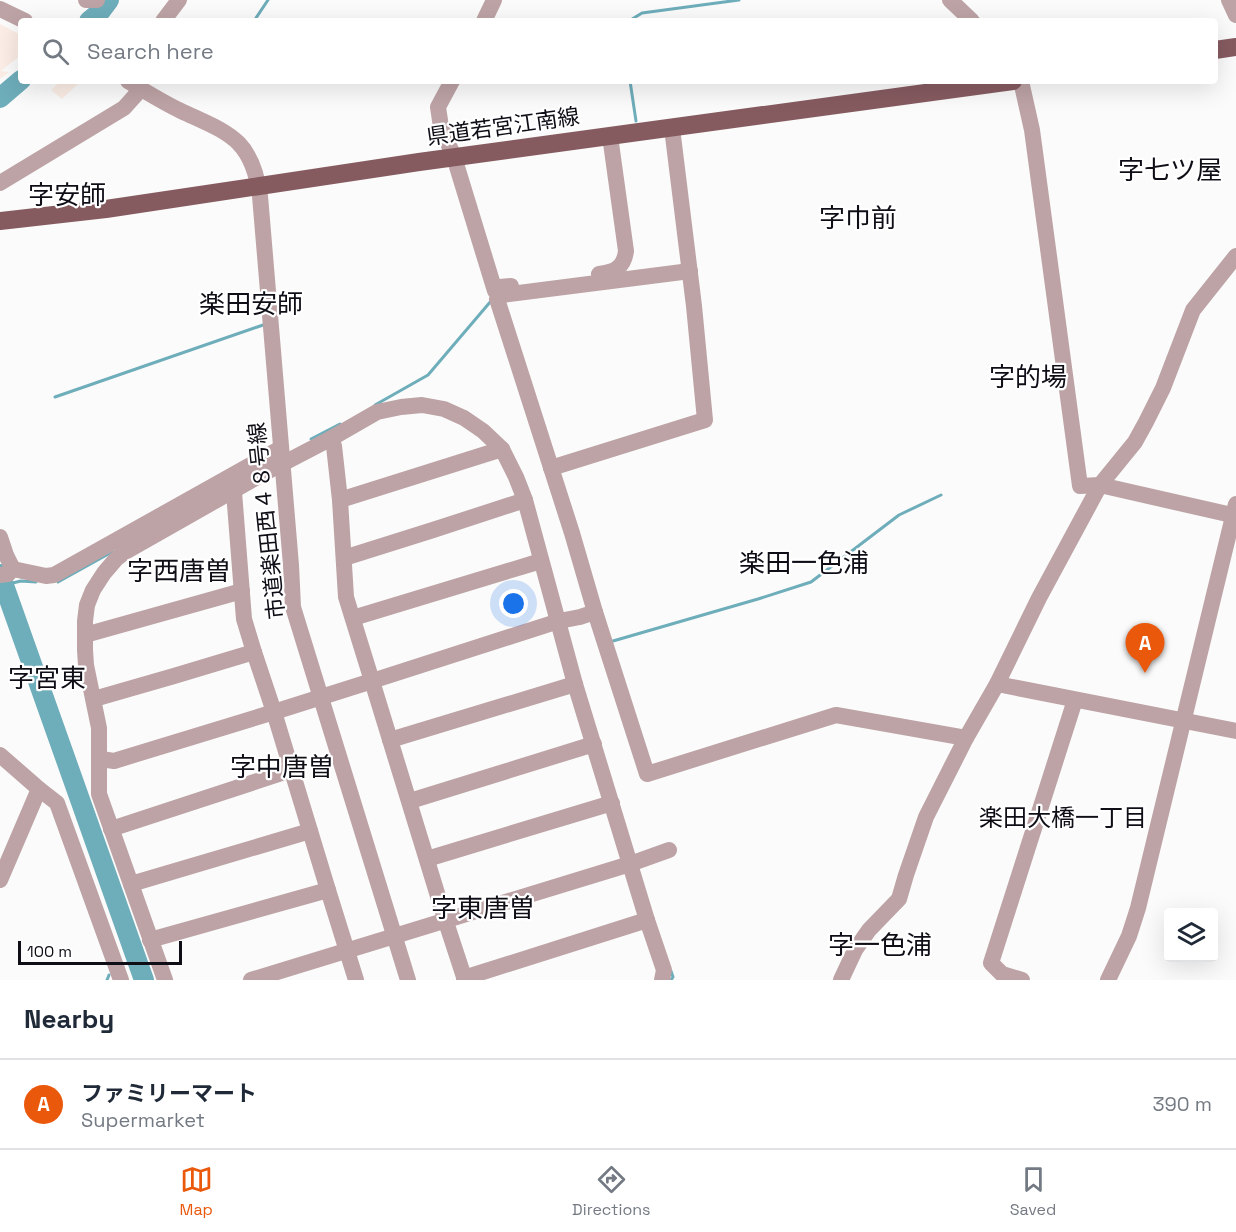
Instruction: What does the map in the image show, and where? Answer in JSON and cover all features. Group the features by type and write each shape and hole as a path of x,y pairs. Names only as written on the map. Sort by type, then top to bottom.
{"main road":[{"path":"1218,50 1236,47"},
{"name":"県道若宮江南線","path":"0,221 106,209 454,158 991,84"}],"street":[{"path":"7,0 0,9 19,18"},
{"path":"86,0 97,0"},
{"path":"165,18 179,0"},
{"path":"485,18 494,0"},
{"path":"950,0 969,18"},
{"path":"1229,0 1236,15"},
{"path":"450,84 438,107 441,127 454,158 495,291 500,287 612,272 625,260 626,251 610,136"},
{"path":"1022,84 1032,130 1080,486 1100,485 1235,512 1138,908 1129,936 1108,980"},
{"path":"0,183 124,108 135,85"},
{"name":"市道楽田西４８号線","path":"135,85 232,137 253,165 259,186 293,607 408,980"},
{"path":"551,468 705,420 690,271 672,128"},
{"path":"841,980 855,950 869,930 899,899 926,817 966,738 997,684 1039,598 1100,485 1135,442 1146,422 1163,388 1193,310 1236,256"},
{"path":"690,271 502,295 497,299 647,774 836,715 966,738"},
{"path":"0,537 6,555 7,572 54,575 281,456 330,439 377,412 422,405 444,409 464,418 483,431 502,449 525,500 575,684 612,804 635,862 647,920 664,970 662,980"},
{"path":"330,439 334,446 340,500 346,597 465,979 647,920"},
{"path":"340,500 502,449"},
{"path":"165,980 99,794 99,728 86,665 87,605 104,573 125,552 234,492 281,456"},
{"path":"234,492 244,619 356,980"},
{"path":"344,558 525,500"},
{"path":"353,618 541,561"},
{"path":"85,635 242,591"},
{"path":"100,759 114,761 559,621 595,612"},
{"path":"94,699 254,652"},
{"path":"390,740 575,684"},
{"path":"997,684 1236,731"},
{"path":"1022,980 1002,974 991,963 1075,700"},
{"path":"410,801 594,744"},
{"path":"0,755 57,803 121,980"},
{"path":"111,828 291,770"},
{"path":"0,880 39,789"},
{"path":"427,860 612,804"},
{"path":"131,884 310,831"},
{"path":"251,980 669,850"},
{"path":"150,940 327,890"}],"shaded area":[{"path":"0,24 18,33 18,57 1,71 9,72 0,79"},
{"path":"58,84 78,84 62,99 51,90"}],"waterway":[{"path":"93,18 109,0"},
{"path":"256,18 268,0"},
{"path":"634,18 642,13 739,0"},
{"path":"0,98 18,83"},
{"path":"630,84 636,121"},
{"path":"375,405 428,375 491,301"},
{"path":"55,397 266,324"},
{"path":"311,439 340,424"},
{"path":"613,641 811,582 899,515 941,495"},
{"path":"58,582 112,552"},
{"path":"0,574 144,980"},
{"path":"4,585 21,581 36,582"},
{"path":"671,971 673,977 671,980"},
{"path":"107,980 109,975"}],"place":[{"name":"ファミリーマート","path":"1145,673"}],"district":[{"name":"字七ツ屋","path":"1170,170"},
{"name":"字安師","path":"67,195"},
{"name":"字巾前","path":"858,218"},
{"name":"楽田安師","path":"251,304"},
{"name":"字的場","path":"1028,377"},
{"name":"楽田一色浦","path":"804,563"},
{"name":"字西唐曽","path":"179,571"},
{"name":"字宮東","path":"47,678"},
{"name":"字中唐曽","path":"282,767"},
{"name":"楽田大橋一丁目","path":"1063,818"},
{"name":"字東唐曽","path":"483,908"},
{"name":"字一色浦","path":"880,945"}]}
